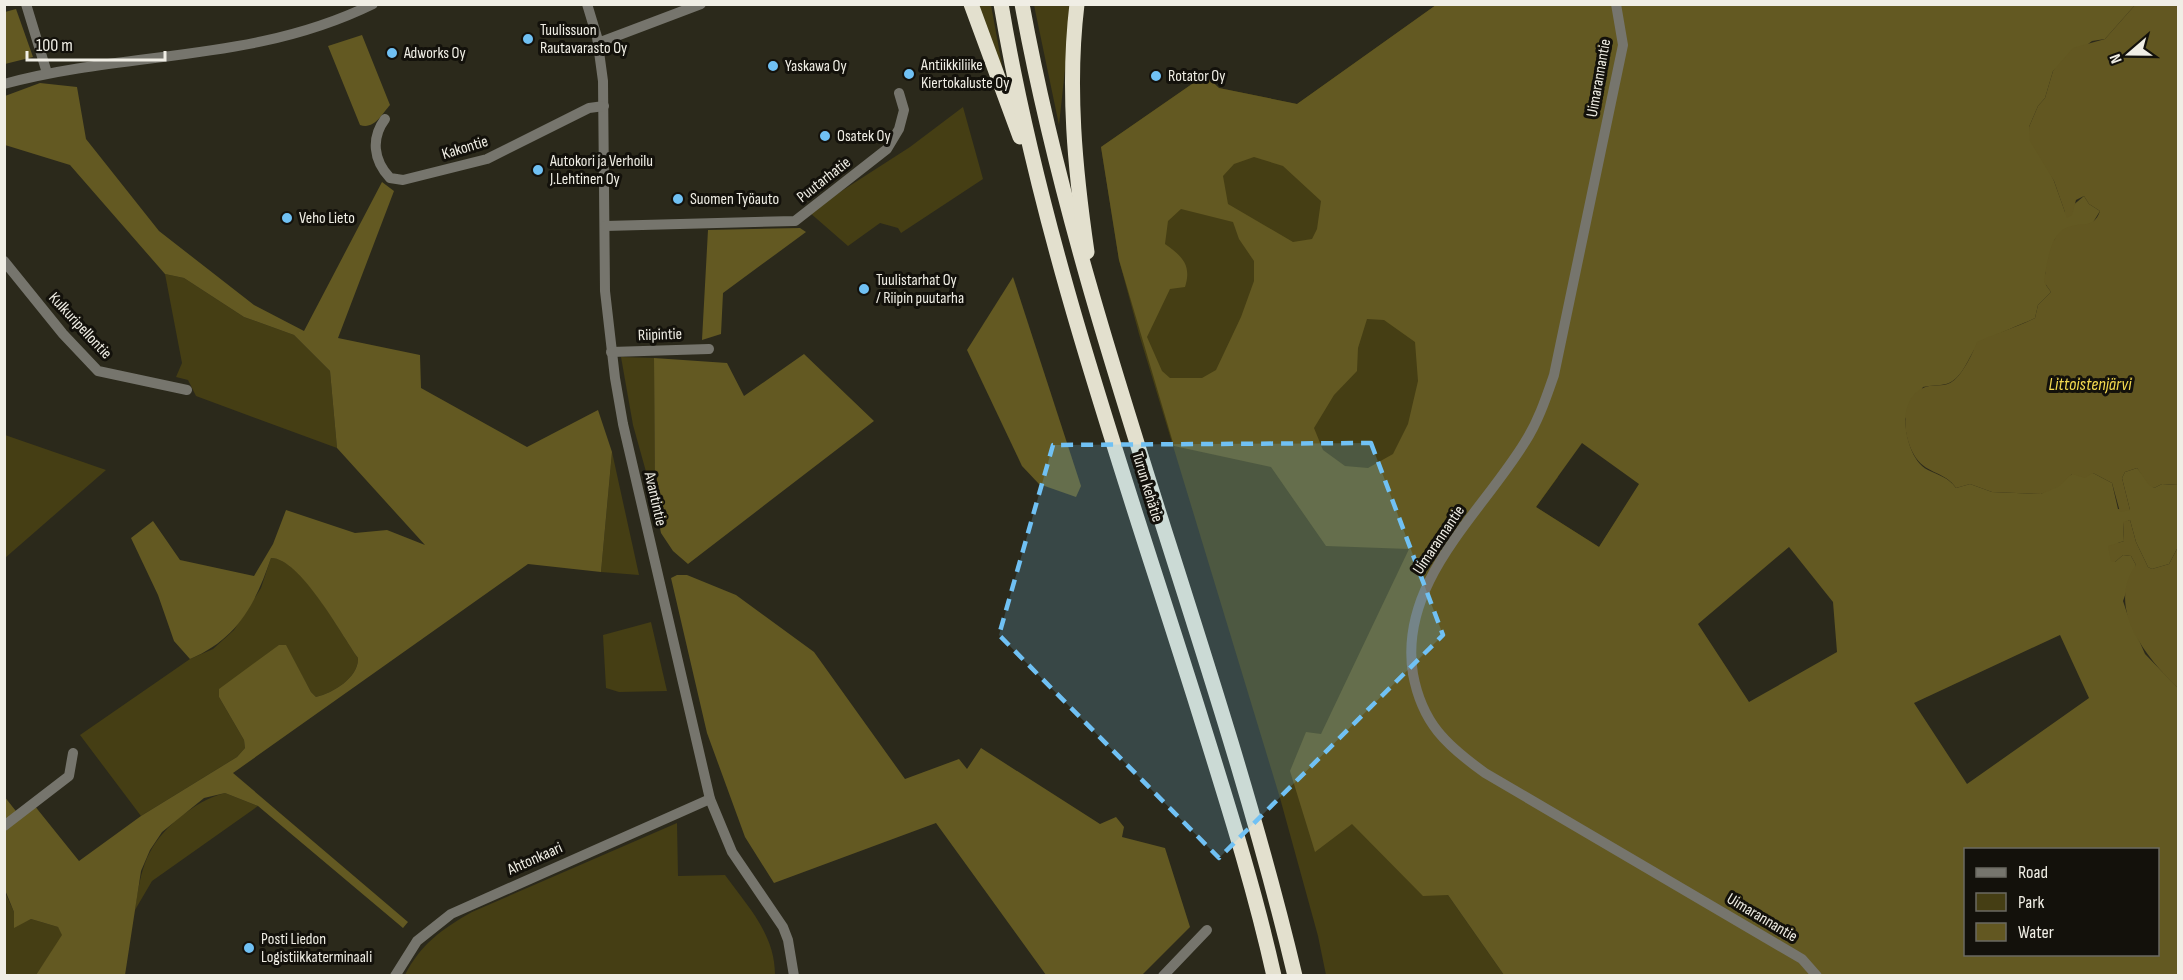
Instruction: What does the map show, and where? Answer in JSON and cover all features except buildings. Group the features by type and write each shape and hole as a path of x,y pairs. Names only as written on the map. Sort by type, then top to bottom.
{"highway":[{"path":"970,4 1043,200"},
{"name":"Turun kehätie","path":"1001,4 1043,200 1079,328 1234,826 1274,975"},
{"name":"Turun kehätie","path":"1022,4 1044,112 1095,311 1245,788 1278,901 1295,975"},
{"path":"1077,4 1072,77 1073,127 1095,311"}],"street":[{"path":"26,4 47,73"},
{"path":"4,84 47,73 250,46 305,32 374,4"},
{"name":"Avantintie","path":"587,4 598,43 604,106 605,291 622,424 710,799 732,852 783,927 793,960 794,975"},
{"path":"598,43 701,4"},
{"name":"Uimarannantie","path":"1616,4 1623,45 1554,375 1526,441 1430,577 1415,612 1409,650 1416,690 1429,722 1452,750 1485,774 1802,959 1817,975"},
{"name":"Puutarhatie","path":"605,226 795,221 887,149 899,129 904,110 899,93"},
{"name":"Kakontie","path":"386,119 376,137 377,159 390,178 403,180 487,159 589,108 604,106"},
{"name":"Kulkuripellontie","path":"4,261 63,334 98,371 187,390"},
{"name":"Riipintie","path":"611,352 709,349"},
{"path":"4,826 69,776 73,753"},
{"name":"Ahtonkaari","path":"395,975 417,941 451,914 710,799"},
{"path":"1163,975 1208,930"}],"highlighted area":[{"path":"1371,443 1443,635 1219,858 999,635 1053,445"}],"green space":[{"path":"975,5 991,5 1003,71"},
{"path":"1034,5 1072,5 1059,125"},
{"path":"1436,5 1558,477 1536,507 1599,547 1640,484 1723,556 1448,895 1504,975 1326,975 1318,936 1280,798 1139,334 1119,260 1101,147 1205,75 1219,88 1297,104"},
{"path":"963,107 983,179 901,233 898,228 880,223 848,246 809,212 910,147"},
{"path":"165,274 184,278 244,317 294,335 330,371 337,448 196,396 188,380 176,377 182,363"},
{"path":"621,357 654,358 655,504 633,425"},
{"path":"4,435 106,470 5,558"},
{"path":"612,452 639,575 601,572"},
{"path":"271,558 283,561 295,570 319,599 358,658 354,672 337,688 316,697 285,645 219,697 244,740 245,748 237,757 141,816 80,735 190,659 213,649 234,630 261,588"},
{"path":"651,622 667,691 619,692 606,688 603,635"},
{"path":"225,793 258,806 152,881 135,910 143,870 159,837 191,809"},
{"path":"677,823 678,876 725,875 751,910 765,934 774,960 775,975 405,975 411,964 433,938 472,912"},
{"path":"4,890 14,912 14,927 31,919 58,927 63,935 36,975 5,975"}],"shaded area":[{"path":"1436,5 2135,5 2105,39 2092,41 2053,71 2045,98 2038,106 2029,127 2054,181 2065,212 2084,196 2089,204 2100,211 2092,224 2072,227 2055,239 2045,275 2046,285 2051,292 2038,305 2035,318 1979,345 1959,375 1951,382 1923,387 1905,419 1908,440 1917,461 1928,470 1947,479 1956,488 1970,484 1992,492 2041,494 2072,474 2093,473 2112,483 2118,509 2130,510 2122,478 2125,472 2137,468 2154,488 2162,484 2178,485 2178,547 2169,564 2152,569 2148,567 2136,542 2130,520 2123,523 2124,541 2118,543 2115,562 2123,555 2131,556 2136,565 2123,601 2127,613 2145,654 2178,688 2178,975 1504,975 1448,895 1423,896 1352,824 1315,852 1290,771 1306,732 1321,734 1409,549 1326,546 1271,467 1174,446 1119,260 1101,147 1205,75 1219,88 1297,104","holes":["1254,157 1283,166 1321,201 1317,229 1312,239 1293,242 1228,204 1223,176 1234,164","1181,209 1233,222 1239,239 1254,261 1254,281 1241,317 1216,370 1202,378 1170,378 1162,371 1147,337 1170,289 1185,287 1187,279 1186,267 1181,257 1165,244 1168,221","1367,319 1384,320 1415,342 1418,381 1408,424 1393,454 1368,468 1345,466 1323,450 1314,428 1334,395 1357,371 1358,348","1582,443 1639,484 1599,547 1536,507","1789,547 1833,602 1837,652 1749,702 1698,624","2060,635 2089,698 1967,784 1914,703"]},
{"path":"16,9 33,57 5,64 5,12"},
{"path":"362,35 390,105 374,123 365,126 360,125 328,46"},
{"path":"40,83 77,87 86,139 159,231 254,305 304,331 382,182 394,191 338,338 420,355 421,388 527,447 598,410 612,452 601,572 528,564 233,773 408,922 403,928 258,806 225,793 204,798 162,832 150,850 141,871 125,975 36,975 62,935 58,927 31,919 14,928 14,912 5,890 4,796 19,815 34,805 79,861 141,816 237,757 245,748 244,740 219,697 219,689 279,645 286,645 311,692 316,697 344,683 350,678 357,665 358,658 307,583 282,561 271,558 258,591 242,619 220,641 190,659 174,641 158,595 131,538 153,521 180,560 254,576 273,544 286,510 355,533 387,530 425,545 337,448 330,371 294,335 244,317 184,278 165,274 70,165 5,145 5,96"},
{"path":"800,228 806,232 723,293 721,334 702,340 708,230"},
{"path":"1013,277 1081,486 1076,497 1039,484 1022,466 967,350"},
{"path":"804,354 874,421 688,564 673,551 661,533 655,504 654,358 727,363 744,396"},
{"path":"677,575 687,575 736,595 814,652 905,779 959,759 967,769 981,748 1100,824 1116,817 1124,827 1122,837 1165,848 1190,927 1142,975 1046,975 936,823 774,883 745,837 707,733 671,578"}],"water":[{"name":"Littoistenjärvi","path":"2135,5 2178,5 2178,485 2162,484 2154,488 2149,485 2137,468 2125,472 2122,478 2130,510 2120,512 2112,483 2093,473 2085,478 2072,474 2058,487 2041,494 1992,492 1970,484 1956,488 1916,458 1908,441 1906,410 1915,394 1923,388 1947,384 1954,380 1966,365 1977,342 2035,318 2038,305 2051,292 2044,282 2055,238 2070,226 2090,223 2097,217 2100,211 2089,204 2084,196 2076,200 2072,215 2067,218 2054,181 2030,141 2029,127 2038,106 2045,98 2053,71 2073,48 2105,39"},
{"path":"2130,520 2136,542 2148,567 2152,569 2169,564 2178,547 2178,688 2143,647 2127,615 2125,598 2128,581 2136,565 2131,556 2123,555 2115,562 2111,561 2108,546 2124,541 2123,522"}],"place":[{"name":"Tuulissuon Rautavarasto Oy","path":"528,39"},
{"name":"Adworks Oy","path":"392,53"},
{"name":"Yaskawa Oy","path":"773,66"},
{"name":"Antiikkiliike Kiertokaluste Oy","path":"909,74"},
{"name":"Rotator Oy","path":"1156,76"},
{"name":"Osatek Oy","path":"825,136"},
{"name":"Autokori ja Verhoilu J.Lehtinen Oy","path":"538,170"},
{"name":"Suomen Työauto","path":"678,199"},
{"name":"Veho Lieto","path":"287,218"},
{"name":"Tuulistarhat Oy / Riipin puutarha","path":"864,289"},
{"name":"Posti Liedon Logistiikkaterminaali","path":"249,948"}]}
